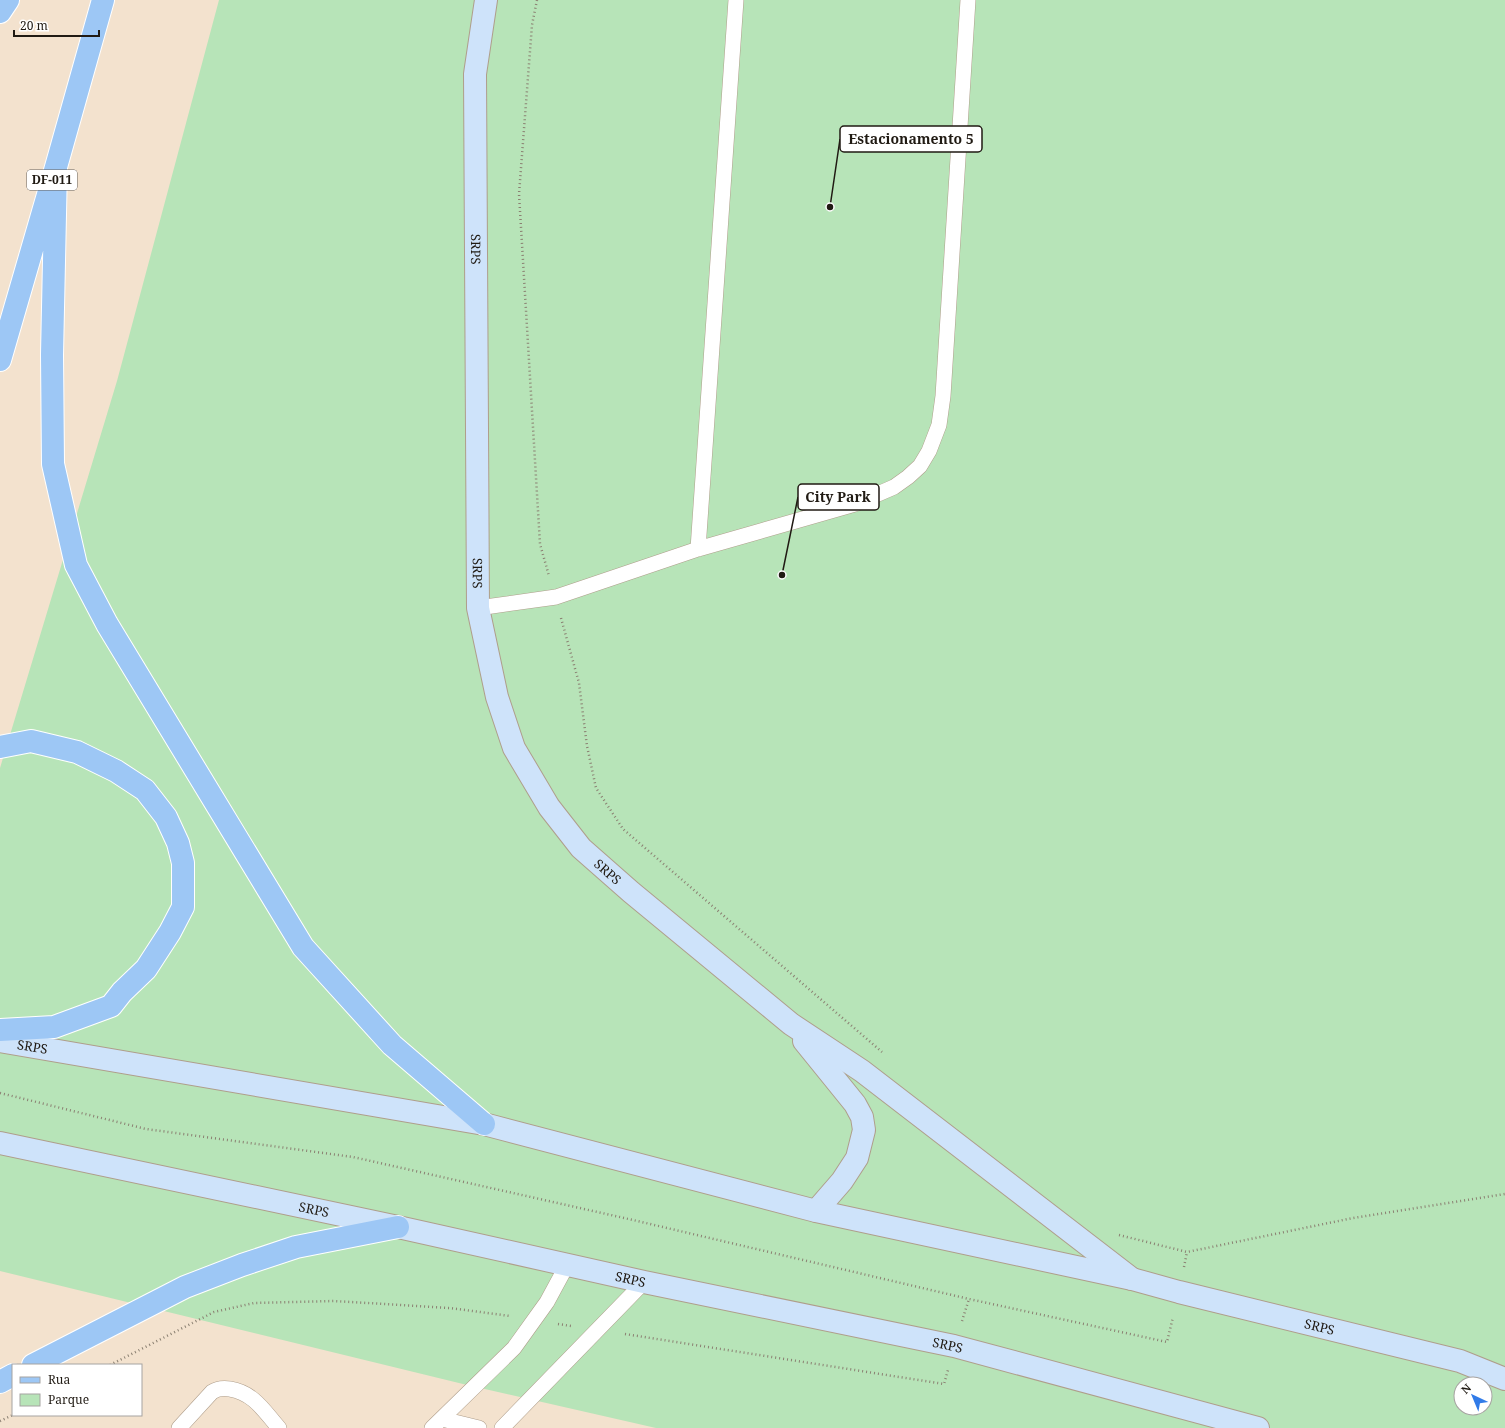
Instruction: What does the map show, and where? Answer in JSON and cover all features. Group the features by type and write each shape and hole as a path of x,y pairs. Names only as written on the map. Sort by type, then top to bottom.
{"main road":[{"path":"0,12 8,0"},
{"name":"DF-011","path":"0,360 103,0"},
{"name":"SRPS","path":"486,0 475,74 478,608 497,697 514,748 550,807 581,848 631,892 791,1024 862,1071 1132,1279"},
{"path":"56,167 52,355 53,464 76,565 107,624 303,947 392,1044 484,1124"},
{"path":"0,747 31,741 77,752 116,771 145,790 166,817 178,842 183,863 182,906 170,932 146,970 122,992 111,1006 54,1027 0,1030"},
{"name":"SRPS","path":"791,1024 855,1104 862,1117 864,1130 857,1158 842,1182 816,1211"},
{"name":"SRPS","path":"0,1041 484,1124 816,1211 1132,1279 1179,1292 1460,1361 1505,1379"},
{"name":"SRPS","path":"0,1143 398,1227 644,1282 954,1346 1258,1428"},
{"path":"35,1364 185,1287 242,1265 296,1247 398,1227"},
{"path":"0,1382 12,1376"}],"lane":[{"path":"698,549 736,0"},
{"path":"478,608 556,597 698,549 855,504 894,486 908,477 920,466 929,451 939,426 943,396 968,0"},
{"path":"437,1423 514,1348 546,1302 567,1265"},
{"path":"502,1428 644,1282"},
{"path":"179,1428 212,1392 217,1389 224,1388 240,1391 251,1397 279,1428"},
{"path":"437,1423 479,1428"}],"path":[{"path":"537,0 532,24 519,194 540,544 579,683 587,746 596,788 623,829 888,1056"},
{"path":"0,1093 146,1129 353,1158 633,1220 969,1299 1168,1342 1187,1252"},
{"path":"1116,1234 1187,1252 1352,1218 1505,1194"},
{"path":"0,1421 12,1415"}],"green space":[{"path":"219,0 1505,0 1505,1428 656,1428 463,1384 0,1271 0,768 117,381"}],"place":[{"name":"Estacionamento 5","path":"830,207"},
{"name":"City Park","path":"782,575"}]}
